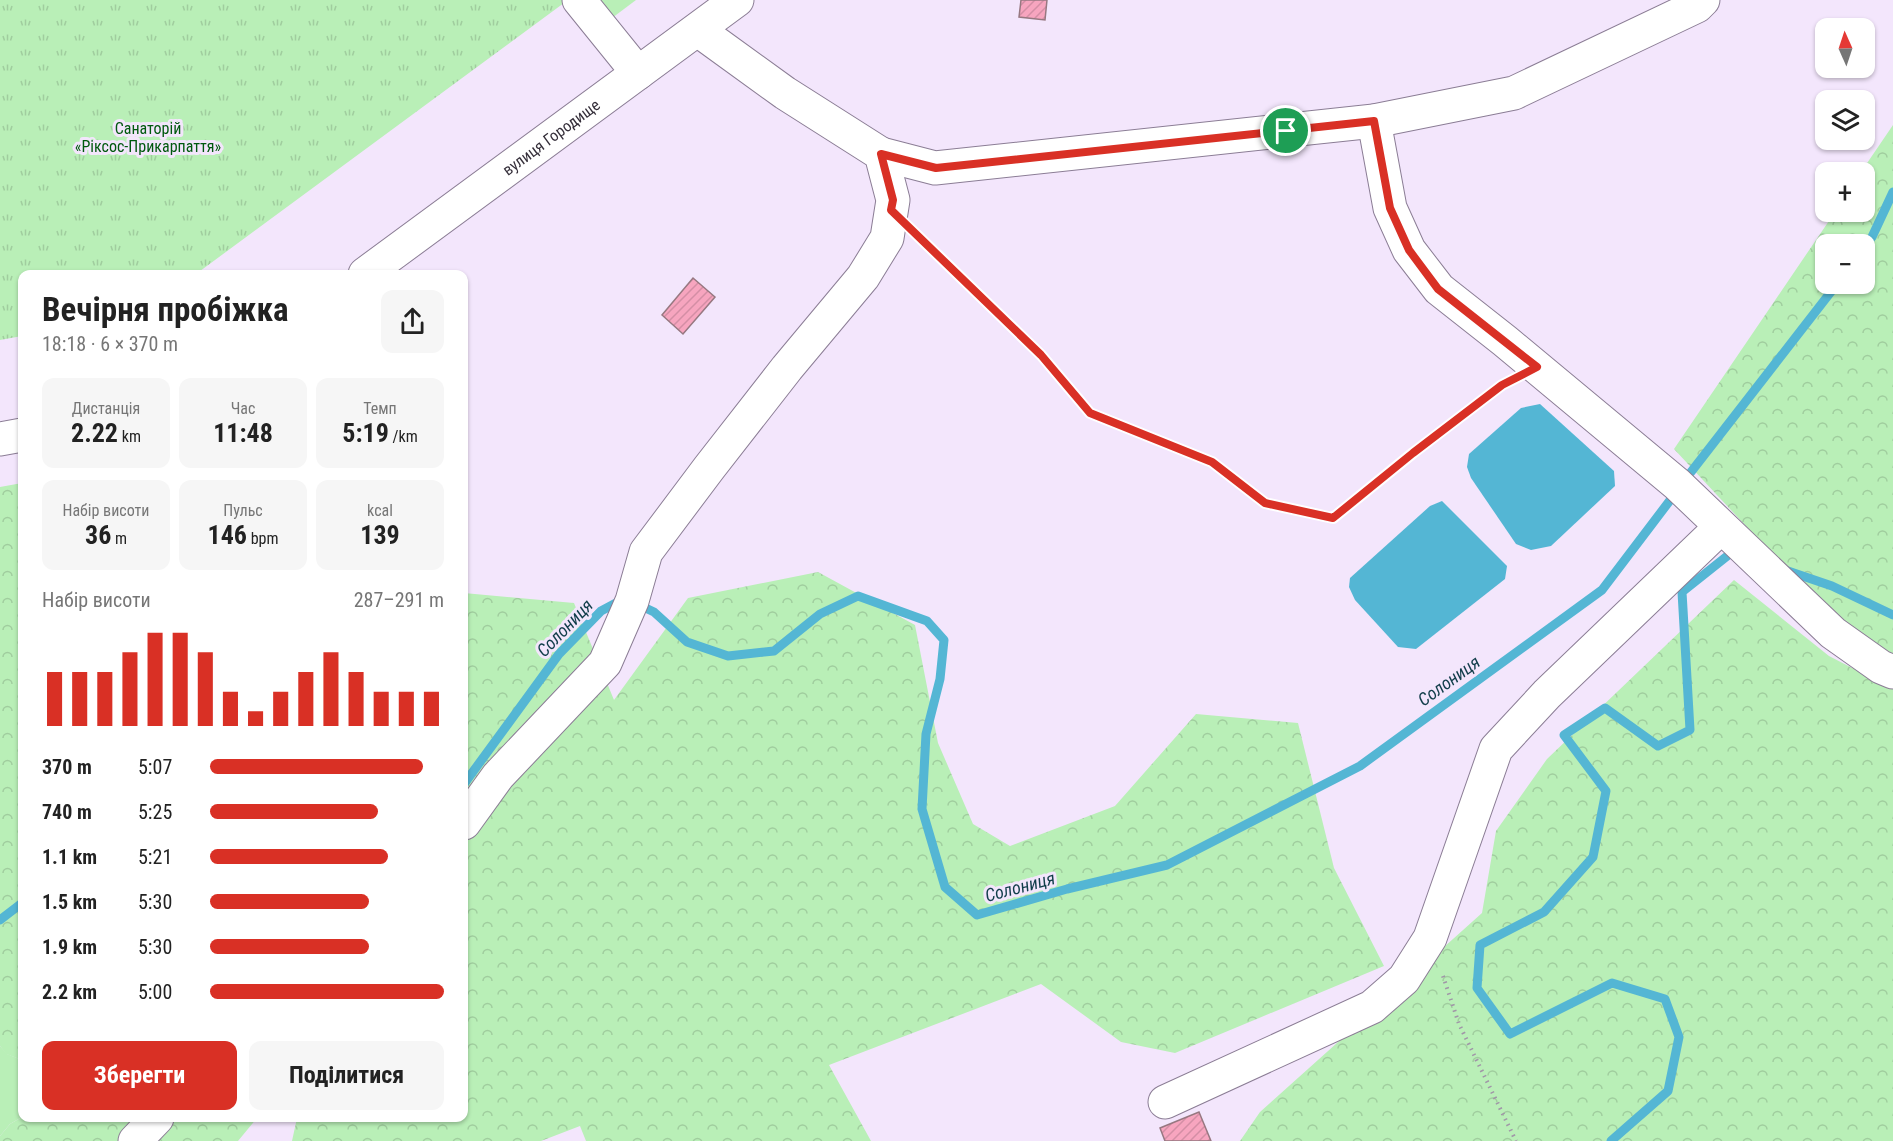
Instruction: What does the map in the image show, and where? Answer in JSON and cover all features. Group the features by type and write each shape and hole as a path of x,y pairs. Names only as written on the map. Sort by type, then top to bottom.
{"street":[{"path":"579,0 638,73"},
{"name":"вулиця Городище","path":"371,270 737,0"},
{"path":"698,30 785,93 881,154 936,168 1374,121 1514,93 1697,6 1703,0"},
{"path":"1374,121 1390,208 1409,250 1438,289 1537,367 1677,484 1833,633 1881,668 1893,672"},
{"path":"468,817 498,776 605,663 632,601 646,552 766,395 863,277 886,238 893,200 881,154"},
{"path":"0,439 18,436"},
{"path":"1165,1102 1372,1007 1404,979 1430,938 1496,749 1546,694 1721,527"},
{"path":"135,1141 153,1122"}],"path":[{"path":"891,210 1041,355 1090,413 1212,462 1265,503 1333,518 1502,385 1537,367"},
{"path":"1430,938 1459,1024 1516,1141"}],"green space":[{"name":"Санаторій «Ріксос-Прикарпаття»","path":"0,0 568,0 201,270 18,270 18,337 0,340"},
{"path":"591,0 636,0 608,21"},
{"path":"1893,125 1893,656 1870,659 1674,449 1815,241 1815,294 1875,294 1875,234 1820,234 1828,222 1875,222 1875,162 1868,162"},
{"path":"18,484 18,1058 6,1054 0,1046 0,487"},
{"path":"818,572 915,625 938,743 973,824 1010,846 1115,806 1196,714 1298,723 1334,868 1384,966 1175,1053 1121,1042 1041,984 829,1065 871,1141 586,1141 580,1126 541,1141 292,1141 296,1122 468,1122 468,593 574,603 614,700 688,598"},
{"path":"1734,580 1829,656 1893,689 1893,1141 1240,1141 1260,1112 1482,913 1496,831 1547,759"},
{"path":"0,1046 7,1054 18,1058 18,1119 10,1124 0,1136"},
{"path":"18,1119 18,1122 254,1122 238,1141 0,1141 0,1136 10,1124"}],"water":[{"path":"1540,404 1614,471 1615,486 1551,546 1531,550 1516,544 1471,478 1467,467 1469,454 1521,408"},
{"path":"1442,501 1507,566 1505,579 1416,649 1398,647 1355,600 1349,587 1350,578 1430,506"}],"building":[{"path":"1021,0 1047,0 1045,20 1019,17"},
{"path":"693,278 715,297 683,334 662,315"},
{"path":"1199,1112 1211,1141 1165,1141 1160,1128"}],"waterway":[{"path":"1873,234 1893,192"},
{"path":"1691,472 1829,294"},
{"name":"Солониця","path":"637,604 654,612 687,642 728,656 774,651 820,614 858,596 927,621 944,640 940,679 926,734 922,809 945,887 977,915 1067,889 1167,865 1360,766 1602,590 1671,499"},
{"path":"1611,1141 1668,1091 1679,1037 1665,999 1612,983 1510,1034 1477,988 1480,945 1544,912 1593,857 1606,791 1564,735 1605,708 1658,746 1690,730 1682,592 1731,553 1738,555"},
{"path":"1785,570 1832,586 1893,615"},
{"name":"Солониця","path":"468,779 559,654 601,611 616,603 624,602"},
{"name":"Солониця","path":"0,920 18,906"}],"route":[{"path":"1374,121 1390,208 1409,250 1438,289 1537,367 1502,385 1333,518 1265,503 1212,462 1090,413 1041,355 891,210 893,200 881,154 936,168 1286,131 1374,121"}]}
